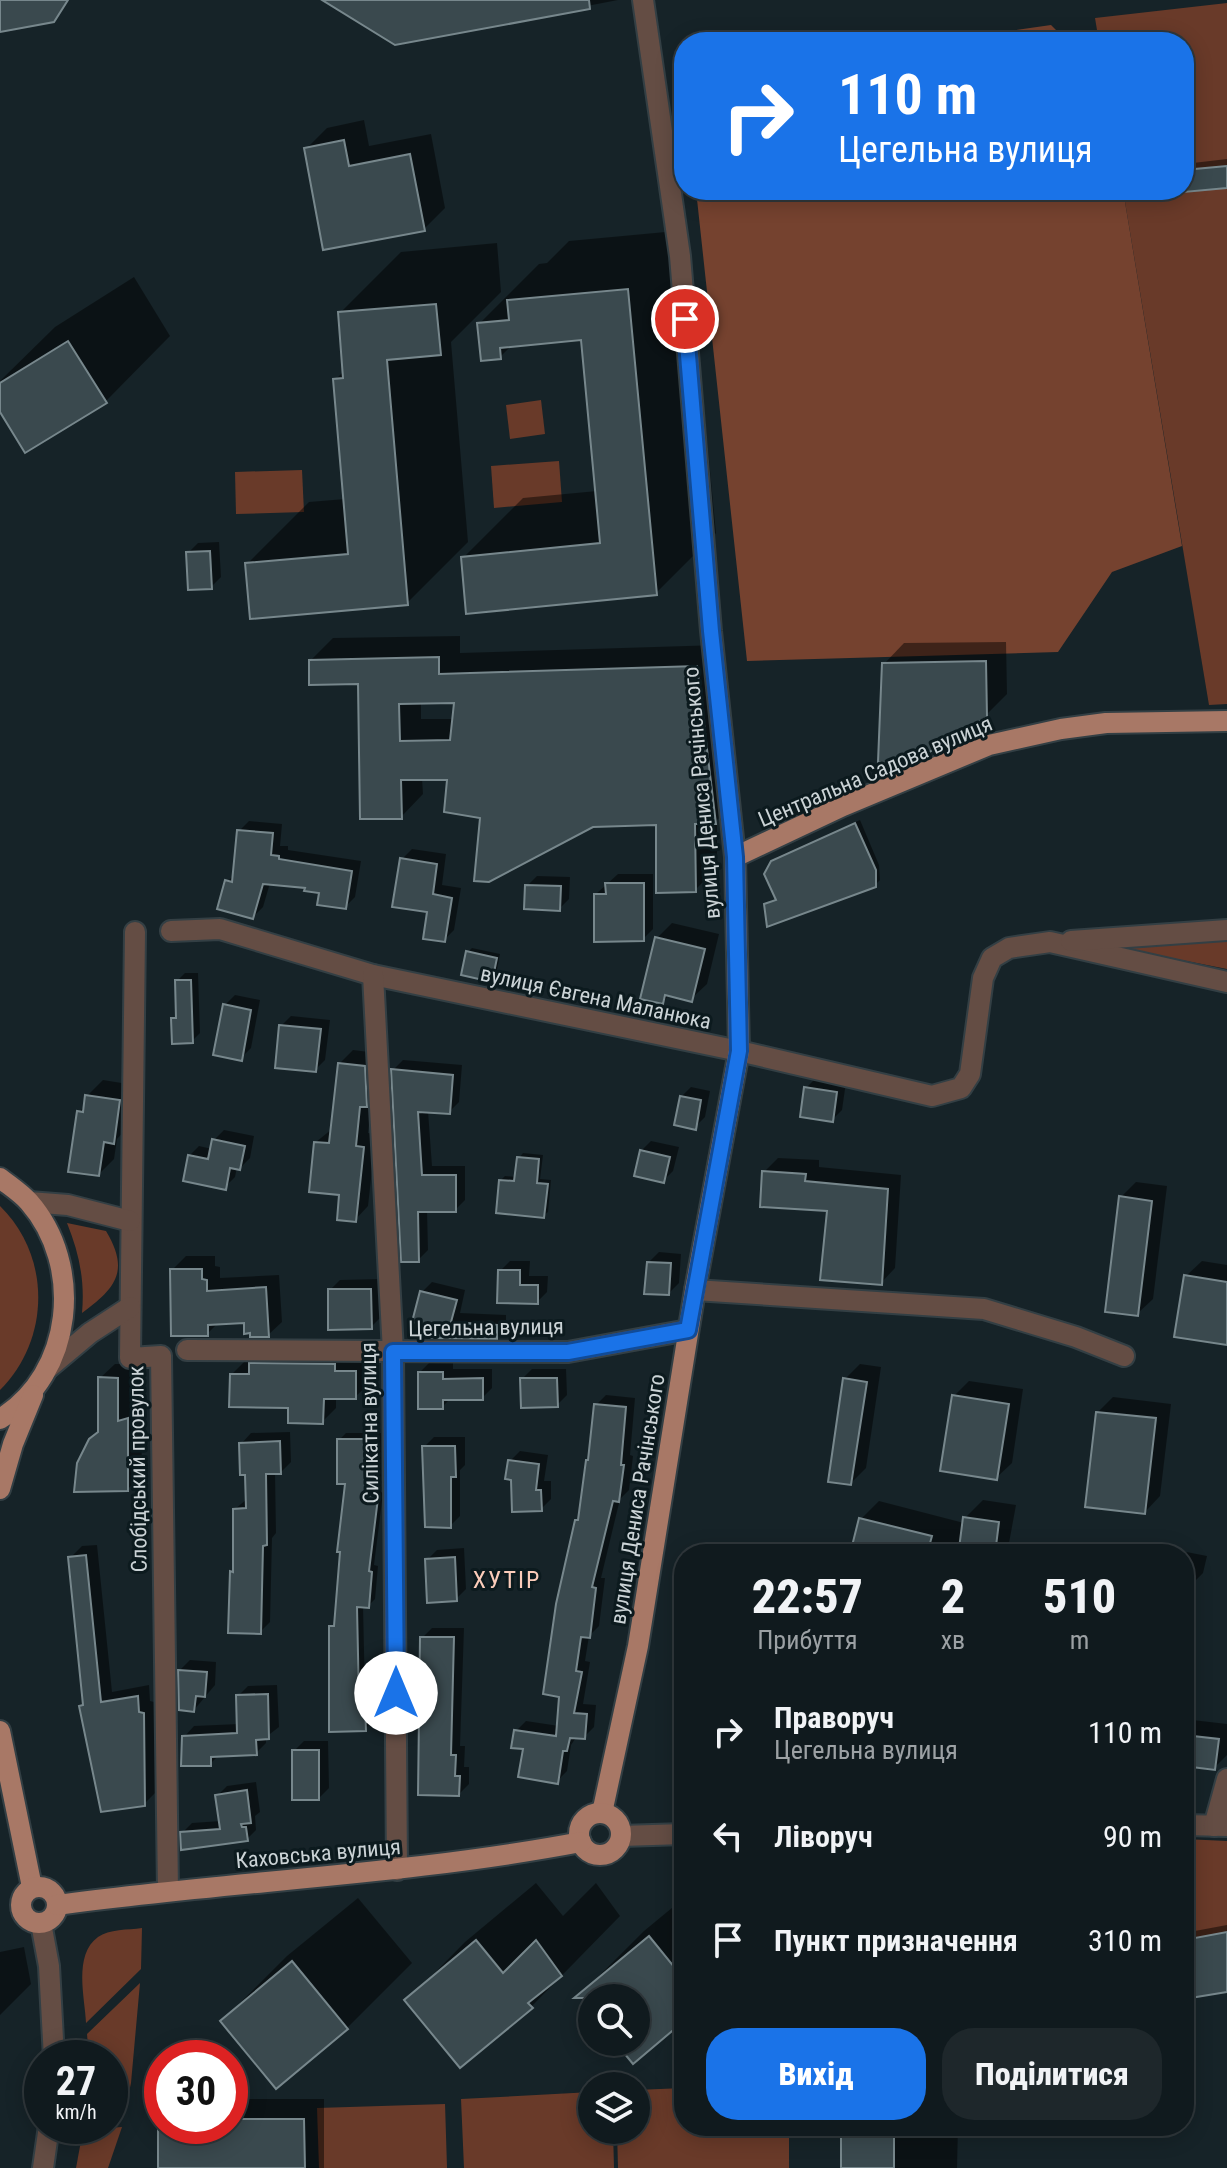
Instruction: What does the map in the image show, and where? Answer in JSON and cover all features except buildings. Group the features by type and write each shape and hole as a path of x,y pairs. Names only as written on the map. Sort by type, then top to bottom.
{"main road":[{"name":"Центральна Садова вулиця","path":"735,857 843,806 989,745 1061,729 1106,723 1227,721"},
{"name":"вулиця Дениса Рачінського","path":"602,1813 638,1646 688,1330 739,1051 735,857"},
{"path":"0,1178 29,1202 45,1225 60,1260 65,1297 61,1334 13,1444 0,1489"},
{"path":"0,1419 11,1412 42,1377"},
{"path":"0,1731 32,1887"},
{"path":"602,1813 616,1820 621,1836 613,1850 604,1854 588,1851 581,1842 579,1832 583,1822 591,1815 602,1813"},
{"name":"Каховська вулиця","path":"57,1905 168,1891 469,1862 581,1842"},
{"path":"41,1886 55,1896 57,1905 49,1920 41,1923 32,1922 21,1909 25,1892 41,1886"}],"street":[{"name":"вулиця Дениса Рачінського","path":"643,0 680,256 711,631 735,857"},
{"name":"вулиця Євгена Маланюка","path":"171,931 220,929 373,975 739,1051 932,1096 961,1088 970,1074 983,978 992,958 1009,948 1050,942 1227,930"},
{"name":"Слобідський провулок","path":"135,932 130,1358 161,1356 168,1891"},
{"name":"вулиця Євгена Маланюка","path":"1050,942 1227,982"},
{"name":"Силікатна вулиця","path":"373,975 393,1352 397,1870"},
{"path":"29,1202 68,1205 130,1221"},
{"path":"695,1290 984,1309 1076,1337 1124,1356"},
{"path":"42,1377 90,1333 130,1307"},
{"name":"Цегельна вулиця","path":"187,1350 568,1352 688,1330"},
{"path":"1194,1825 1221,1826 1227,1779"},
{"path":"621,1836 674,1834"},
{"path":"41,1923 49,1966 53,2040"},
{"path":"43,2168 46,2144"}],"shaded area":[{"path":"1227,3 1227,704 1209,705 1125,200 1194,200 1194,32 1097,32 1095,18"},
{"path":"1051,25 1058,32 1003,32"},
{"path":"697,200 1125,200 1182,546 1112,572 1058,652 747,661"},
{"path":"541,400 545,434 510,439 506,405"},
{"path":"559,461 562,502 494,508 491,466"},
{"path":"302,470 304,512 236,514 235,472"},
{"path":"1227,938 1227,969 1100,944"},
{"path":"0,1206 17,1226 29,1249 36,1273 38,1298 36,1323 28,1347 16,1370 0,1390"},
{"path":"67,1223 106,1231 117,1257 116,1278 111,1287 82,1313 80,1267"},
{"path":"1194,1839 1227,1841 1227,1932 1194,1938"},
{"path":"142,1928 141,1969 86,2023 82,1977 85,1955 90,1945 108,1932"},
{"path":"140,1983 128,2097 128,2040 88,2040 87,2034"},
{"path":"674,2088 674,2136 789,2136 789,2168 618,2168 617,2144 650,2144 650,2089"},
{"path":"578,2093 578,2144 613,2144 614,2168 464,2168 461,2099"},
{"path":"445,2104 447,2168 319,2168 317,2108"},
{"path":"80,2144 116,2144 108,2168 76,2168"}],"district":[{"name":"ХУТІР","path":"507,1580"}],"route":[{"path":"396,1693 393,1352 568,1352 688,1330 739,1051 739,1013 735,857 711,631 685,319"}]}
